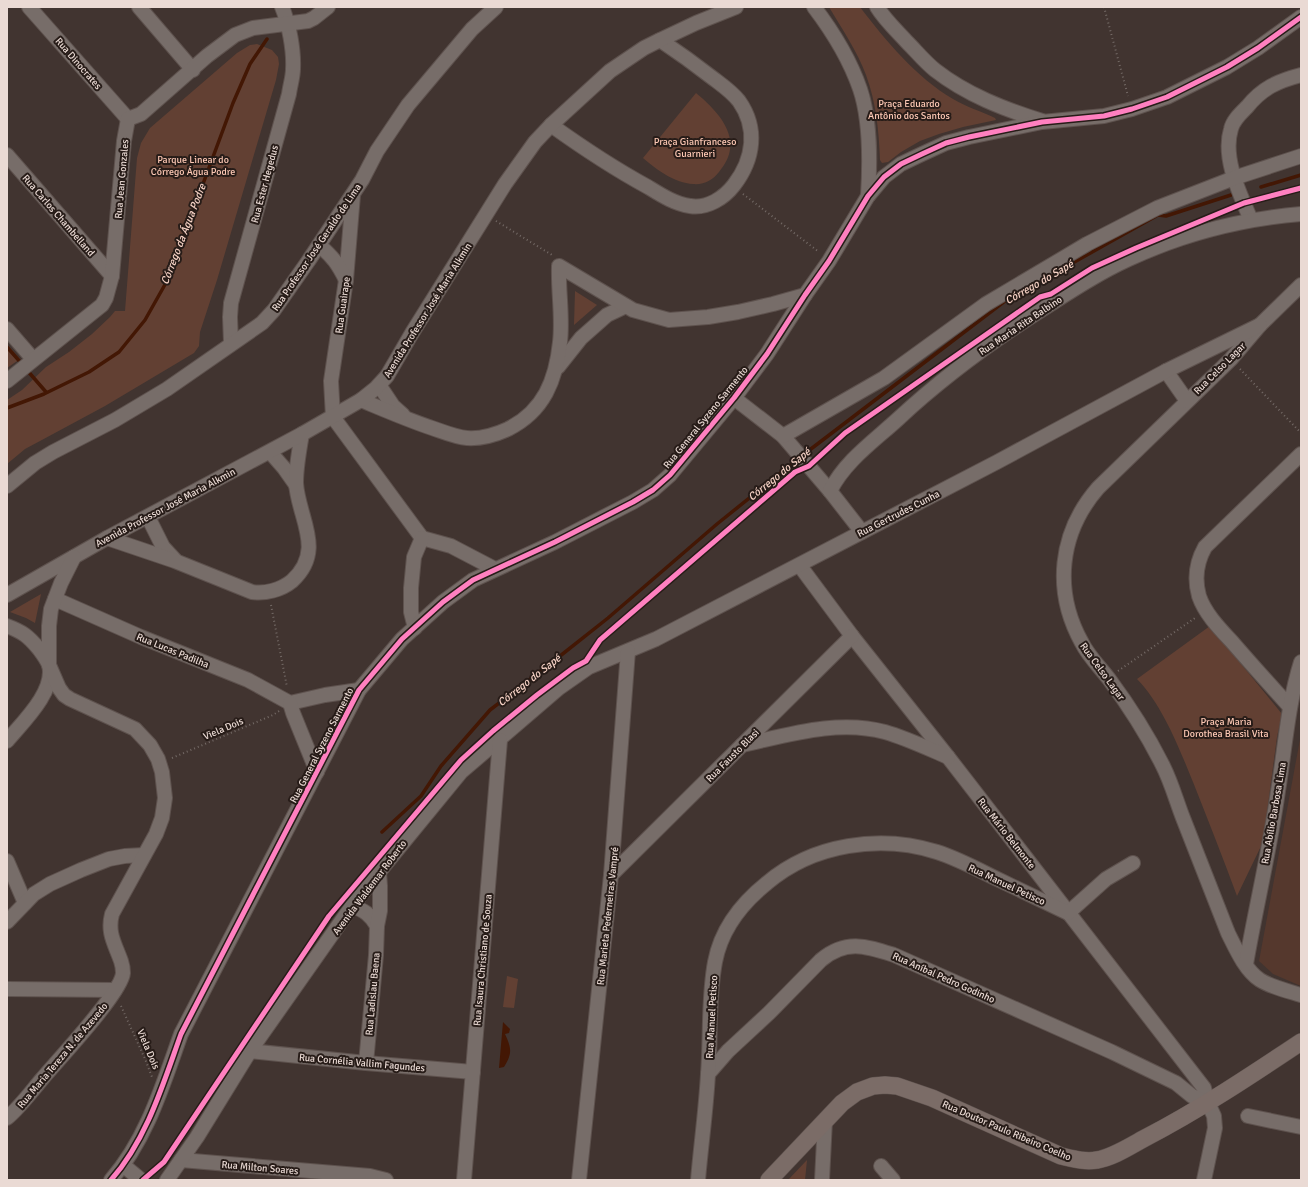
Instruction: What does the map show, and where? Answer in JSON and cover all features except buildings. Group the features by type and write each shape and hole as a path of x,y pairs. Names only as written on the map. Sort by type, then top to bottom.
{"main road":[{"name":"Rua Doutor Paulo Ribeiro Coelho","path":"768,1180 842,1103 857,1092 873,1086 896,1086 932,1098 1074,1160 1099,1160 1113,1155 1176,1122 1208,1103 1301,1042"}],"street":[{"name":"Rua Dinocrates","path":"30,7 128,119"},
{"path":"139,7 193,70"},
{"name":"Rua Ester Hegedus","path":"231,343 231,303 289,94 293,70 292,52 282,7"},
{"path":"128,119 141,114 193,70 207,56 235,35 254,28 308,21 328,7"},
{"name":"Rua Professor José Geraldo de Lima","path":"7,486 35,463 53,452 115,420 167,389 231,343 262,323 274,310 319,245 362,180 377,151 408,105 472,29 496,7"},
{"name":"Avenida Professor José Maria Alkmin","path":"7,595 107,538 270,452 362,400 387,376 412,333 505,184 535,142 551,125 610,71 660,40 696,23 736,7"},
{"path":"814,7 840,46 861,90 865,109 870,160 868,196"},
{"path":"877,7 896,30 934,69 953,82 996,106 1042,122"},
{"name":"Rua General Syzeno Sarmento","path":"111,1180 138,1142 160,1092 181,1034 359,690 402,639 443,602 473,580 555,542 633,502 653,490 670,475 734,398 767,354 829,261 868,196 884,177 901,164 940,146 968,137 1042,122 1104,116 1132,109 1167,97 1227,67 1258,48 1301,16"},
{"path":"551,125 622,173 671,200 691,207 702,206 716,201 733,186 747,164 751,152 752,139 750,125 738,100 723,86 692,62 660,40"},
{"path":"1251,220 1234,178 1228,149 1231,128 1236,119 1251,101 1266,88 1281,80 1301,75"},
{"name":"Rua Jean Gonzales","path":"7,381 102,305 106,298 112,276 124,141 128,119"},
{"name":"Rua Carlos Chambelland","path":"7,154 112,276"},
{"path":"787,440 884,378 986,304 1088,244 1157,208 1234,178 1301,156"},
{"name":"Rua Guairape","path":"332,417 331,382 346,280 353,193"},
{"name":"Rua Maria Rita Balbino","path":"830,491 836,480 851,461 924,394 999,338 1078,287 1129,259 1175,241 1212,229 1251,220 1301,214"},
{"path":"319,245 331,255 346,280"},
{"path":"559,266 633,310 669,320 738,312 805,295"},
{"path":"362,400 409,420 450,435 468,438 482,438 496,435 521,422 536,408 549,386 554,373 560,341 559,266"},
{"name":"Rua Celso Lagar","path":"1301,285 1230,359 1098,488 1087,501 1078,515 1069,537 1063,579 1070,615 1082,644 1144,729 1163,765 1235,948 1253,974 1260,980 1301,995"},
{"path":"554,373 581,338 607,315 626,306"},
{"name":"Rua Gertrudes Cunha","path":"628,651 656,639 800,566 862,532 998,462 1166,371 1260,326"},
{"path":"7,329 26,365"},
{"path":"1166,371 1187,401"},
{"path":"379,385 393,406 409,420"},
{"path":"734,398 787,440 862,532"},
{"path":"332,417 422,538 451,546 495,569"},
{"path":"107,538 175,561 252,592 268,592 287,585 298,575 306,562 309,549 307,529 296,485 296,467 302,434"},
{"path":"270,452 296,485"},
{"path":"1290,707 1237,648 1206,610 1200,597 1196,582 1199,558 1205,547 1301,454"},
{"path":"148,517 163,547 175,561"},
{"path":"415,628 412,612 411,588 414,557 422,538"},
{"path":"7,741 44,694 48,683 49,626 51,609 61,583 74,557"},
{"name":"Rua Mário Belmonte","path":"800,566 852,636 948,757 1204,1088 1208,1103 1214,1116 1215,1128 1204,1180"},
{"name":"Rua Lucas Padilha","path":"55,599 141,637 248,680 290,703"},
{"name":"Rua Maria Tereza N. de Azevedo","path":"7,626 24,633 41,652 54,680 64,695 135,729 150,745 160,763 164,784 165,806 156,834 112,914 110,930 123,973 115,990 76,1040 8,1117"},
{"name":"Rua Fausto Blasi","path":"611,875 852,636"},
{"name":"Avenida Waldemar Roberto","path":"167,1180 250,1051 352,906 378,872 461,772 559,688 589,667 628,651"},
{"name":"Rua Marieta Pederneiras Vampré","path":"579,1180 611,875 628,651"},
{"name":"Rua Abílio Barbosa Lima","path":"1246,964 1278,792 1290,707 1301,662"},
{"path":"317,772 290,703 325,695 359,690"},
{"path":"742,745 823,728 848,726 884,732 948,757"},
{"name":"Rua Isaura Christiano de Souza","path":"464,1180 500,740"},
{"name":"Rua Manuel Petisco","path":"698,1180 708,1074 710,1007 715,962 722,940 735,915 756,892 781,872 800,861 838,848 869,843 917,848 937,852 972,866 1068,912"},
{"path":"7,922 34,894 50,884 109,859 144,855"},
{"path":"7,861 25,903"},
{"path":"1068,912 1106,879 1134,863"},
{"name":"Rua Ladislau Baena","path":"366,1063 376,955 377,926 380,911 380,886 378,872"},
{"path":"352,906 362,909 370,914 377,926"},
{"name":"Rua Aníbal Pedro Godinho","path":"708,1074 728,1051 769,1013 827,954 844,946 857,945 871,947 894,954 1105,1048 1176,1083 1192,1096 1208,1103"},
{"path":"7,989 115,990"},
{"name":"Rua Cornélia Vallim Fagundes","path":"250,1051 473,1072"},
{"path":"1248,1116 1301,1127"},
{"path":"822,1180 825,1120"},
{"name":"Rua Milton Soares","path":"181,1160 370,1176 386,1180"},
{"path":"123,1165 141,1180"},
{"path":"881,1166 893,1180"}],"path":[{"path":"1104,7 1132,109"},
{"path":"733,186 829,261"},
{"path":"486,215 552,255 559,266"},
{"path":"1230,359 1301,433"},
{"path":"268,592 290,703"},
{"path":"1108,678 1206,610"}],"shaded area":[{"path":"1301,734 1301,986 1273,974 1259,961"},
{"path":"503,1022 510,1029 509,1033 505,1034 510,1048 510,1055 504,1067 499,1068"}],"green space":[{"name":"Praça Eduardo Antônio dos Santos","path":"829,7 860,7 902,58 939,90 953,99 995,118 996,120 963,127 920,141 901,152 888,162 882,163 880,160 875,106 866,75 854,49"},
{"name":"Parque Linear do Córrego Água Podre","path":"257,44 272,50 278,57 279,64 276,80 217,280 200,332 199,346 194,353 105,406 25,449 7,464 7,400 22,390 46,367 69,352 92,334 115,311 125,311 137,158 141,143 150,128 237,53 250,45"},
{"name":"Praça Gianfranceso Guarnieri","path":"696,93 714,109 727,128 730,139 730,149 727,161 717,175 711,180 701,184 686,183 673,178 654,167 643,158"},
{"path":"575,291 597,305 574,325"},
{"path":"7,345 20,359 7,368"},
{"path":"41,594 35,623 10,612"},
{"name":"Praça Maria Dorothea Brasil Vita","path":"1210,626 1282,714 1277,737 1263,842 1237,896 1193,782 1170,728 1155,702 1137,679"},
{"path":"507,976 518,979 514,1008 503,1007"},
{"path":"807,1160 805,1180 788,1180"}],"waterway":[{"name":"Córrego da Água Podre","path":"7,408 44,394 89,372 119,352 145,320 167,281 233,103 250,64 267,39"},
{"name":"Córrego do Sapé","path":"1261,187 1301,175"},
{"name":"Córrego do Sapé","path":"803,455 1005,301 1158,215 1166,216 1231,195"},
{"path":"7,347 22,364"},
{"path":"26,369 46,392"},
{"name":"Córrego do Sapé","path":"382,832 421,796 441,766 490,710 608,618 717,524 798,459"}],"cycle path":[{"name":"Viela Dois","path":"111,1180 135,1147 153,1110 181,1034 359,690 402,639 443,602 473,580 555,542 633,502 653,490 670,475 734,398 767,354 829,261 868,196 884,177 901,164 946,143 969,137 1042,122 1104,116 1132,109 1167,97 1227,67 1258,48 1301,17"},
{"path":"143,1180 164,1162 329,916 461,760 493,731 537,695 573,668 586,661 600,640 795,472 809,466 845,433 1040,297 1051,294 1092,268 1136,248 1244,203 1301,188"}]}
